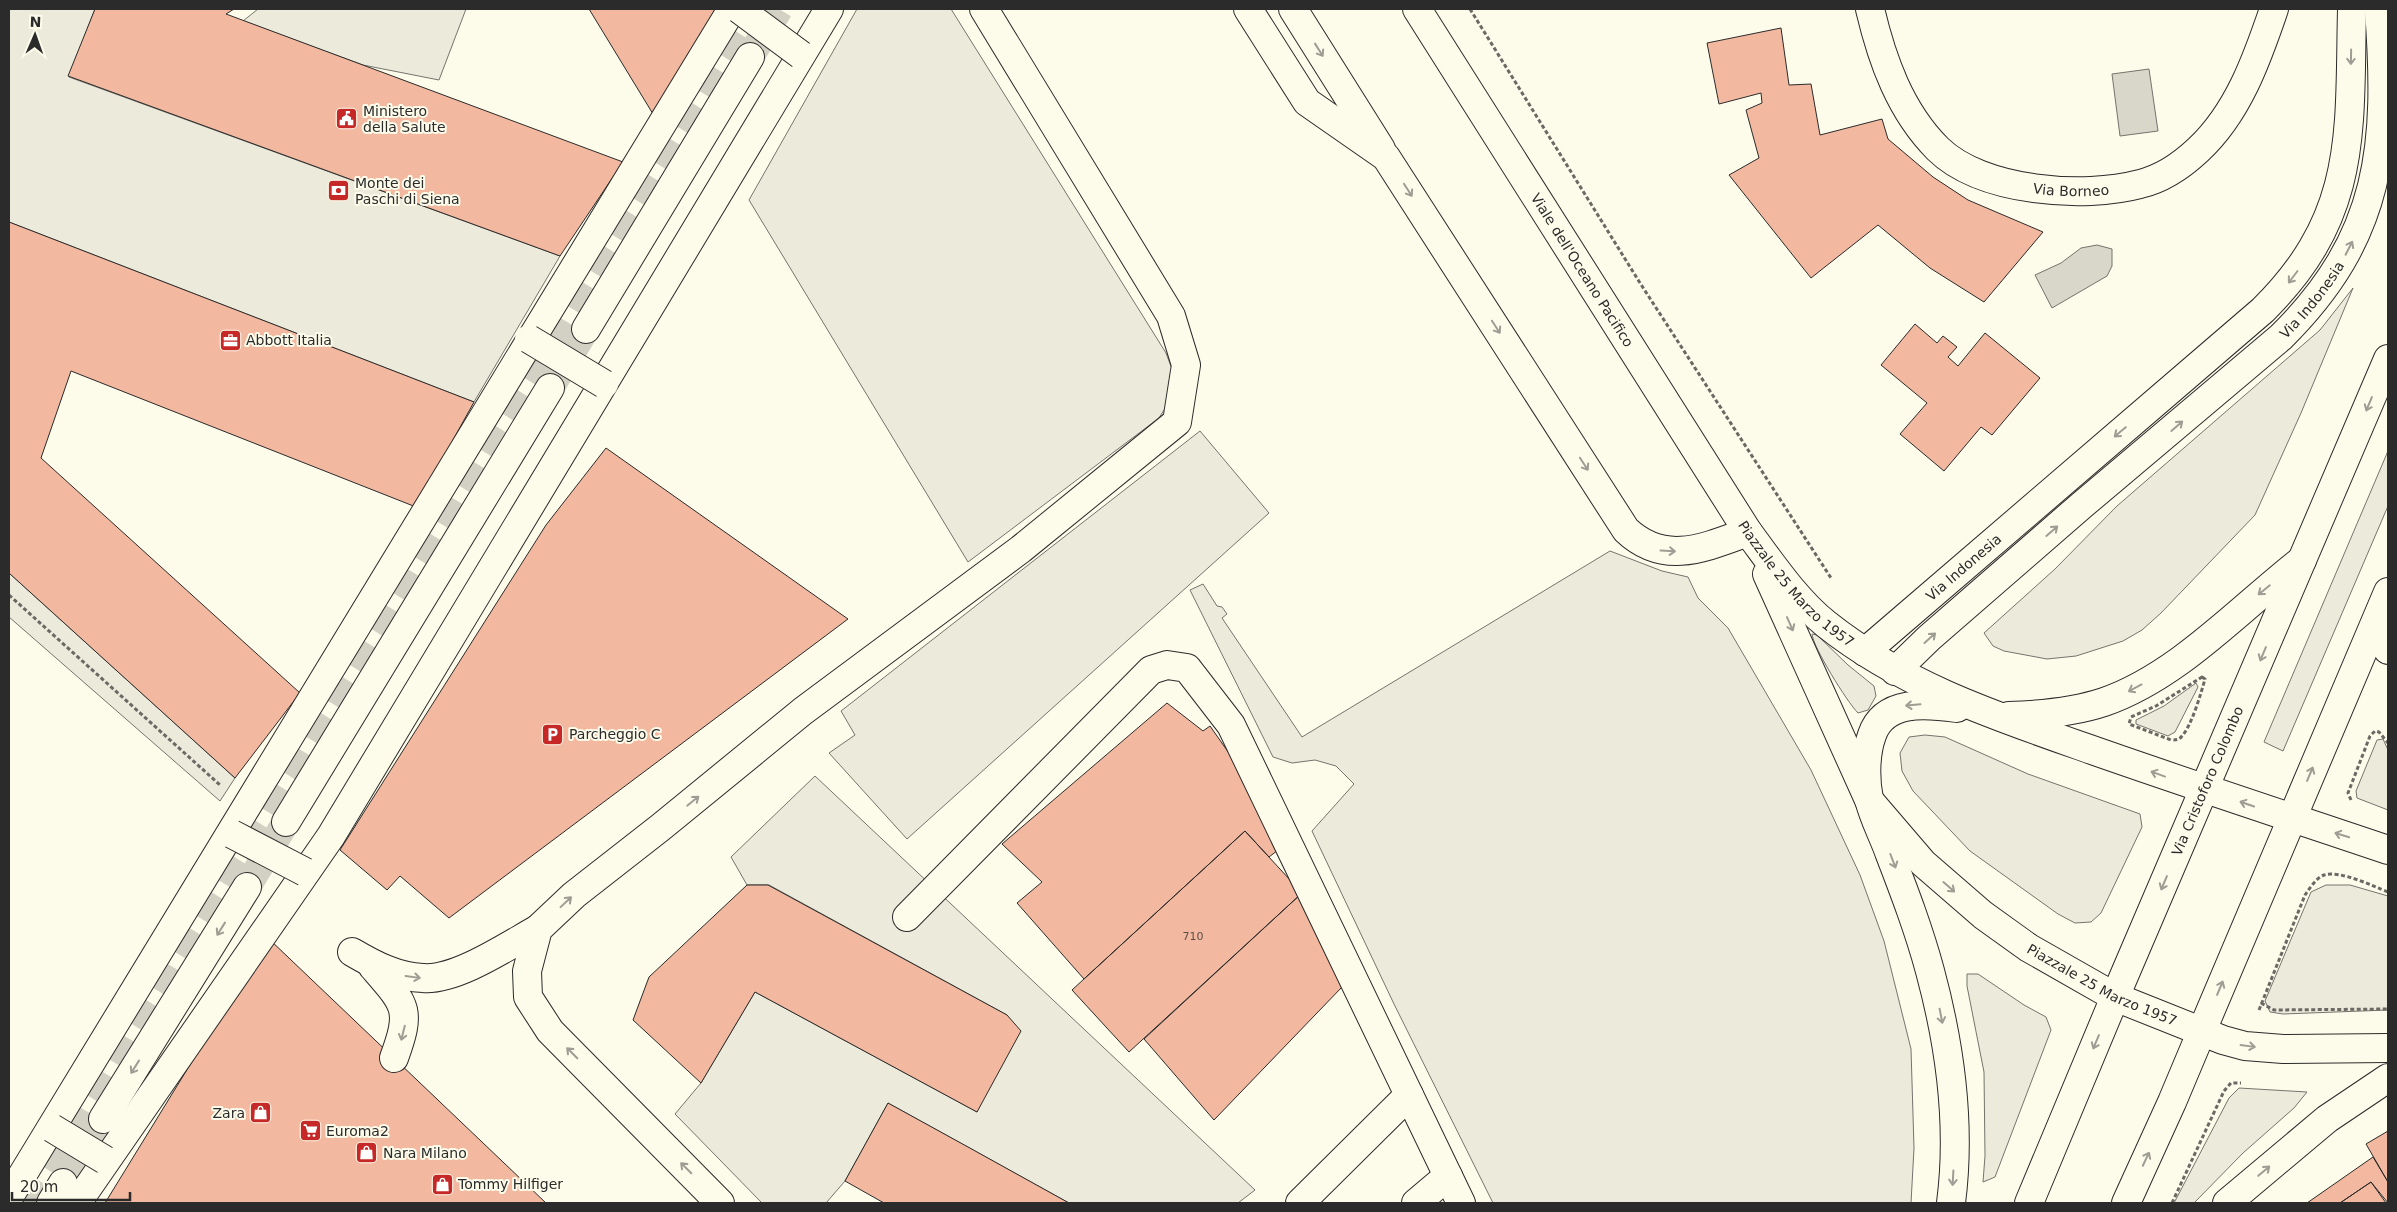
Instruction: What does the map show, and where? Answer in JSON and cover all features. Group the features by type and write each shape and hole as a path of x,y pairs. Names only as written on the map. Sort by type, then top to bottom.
{"main road":[{"path":"9,1197 232,834 522,335 732,9"},
{"path":"739,9 801,55"},
{"path":"63,1196 105,1160 331,836 829,9"},
{"path":"394,1058 404,1031 405,1014 400,999 360,957 401,975 425,979 449,974 485,959 538,929 574,895 662,827 803,711 1021,550 1177,422 1186,365 1171,316 984,9"},
{"path":"1248,9 1307,102 1386,157"},
{"path":"1293,9 1626,530 1646,546 1657,550 1672,551 1722,541 1748,532"},
{"name":"Viale dell'Oceano Pacifico","path":"1417,9 1748,532"},
{"name":"Via Borneo","path":"1870,9 1893,83 1912,116 1939,150 1974,172 2003,182 2037,189 2077,192 2102,191 2142,184 2173,169 2197,151 2218,128 2236,101 2259,54 2274,9"},
{"name":"Via Indonesia","path":"1866,652 2062,481 2263,310 2292,278 2313,248 2330,216 2342,177 2351,109 2352,9"},
{"name":"Via Indonesia","path":"1894,671 1929,638 2082,505 2281,337 2313,303 2346,254 2364,214 2379,158 2383,83 2379,9"},
{"path":"586,329 750,57"},
{"path":"522,335 604,384"},
{"name":"Via Cristoforo Colombo","path":"2029,1203 2388,359"},
{"path":"286,822 550,388"},
{"path":"2062,481 2082,505"},
{"name":"Piazzale 25 Marzo 1957","path":"1748,532 1809,609 1826,624 1894,671 1996,716 2204,790 2388,850"},
{"name":"Piazzale 25 Marzo 1957","path":"1748,532 1869,800 1923,863 1965,901 2029,948 2115,998 2201,1033 2245,1046 2314,1050 2388,1048"},
{"path":"1996,716 2052,713 2085,708 2126,693 2155,678 2302,560"},
{"path":"2386,597 2388,650"},
{"path":"2126,1203 2172,1102 2290,819 2386,597"},
{"path":"907,917 1151,670 1167,665 1187,668 1231,725 1461,1203"},
{"name":"Piazzale 25 Marzo 1957","path":"1869,800 1868,748 1872,733 1879,722 1890,713 1902,706 1915,704 1951,707 1996,716"},
{"path":"1869,800 1913,914 1930,970 1944,1031 1951,1080 1953,1131 1951,1203"},
{"path":"232,834 305,872"},
{"path":"103,1119 247,887"},
{"path":"538,929 526,971 528,997 550,1031 720,1203"},
{"path":"2227,1203 2327,1119 2388,1078"},
{"path":"1300,1203 1409,1095"},
{"path":"52,1128 105,1160"},
{"path":"1416,1203 1448,1176"}],"path":[{"path":"1470,9 1635,275 1834,583"},
{"path":"9,595 248,807"},
{"path":"2202,677 2205,679 2186,735 2178,740 2171,740 2129,724 2129,720 2202,677"},
{"path":"2356,803 2351,802 2348,793 2370,736 2375,731 2379,732 2388,743"},
{"path":"2342,791 2348,793"},
{"path":"2259,1010 2305,895 2313,883 2324,875 2326,870"},
{"path":"2324,875 2352,878 2388,892"},
{"path":"2261,1003 2274,1010 2388,1009"},
{"path":"2172,1203 2224,1091 2231,1084 2246,1083"}],"shaded area":[{"path":"9,9 95,9 69,77 560,256 474,402 9,222"},
{"path":"258,9 466,9 439,80 363,65 243,21"},
{"path":"857,9 951,9 1166,353 1172,369 1169,402 1159,418 968,562 749,200"},
{"path":"2149,69 2158,131 2120,136 2112,74"},
{"path":"2097,245 2112,249 2112,266 2107,276 2052,308 2035,275 2061,263 2081,248"},
{"path":"2353,288 2301,413 2255,515 2161,613 2142,630 2123,641 2076,656 2047,659 2004,651 1993,646 1984,633 2055,569 2117,506 2320,330"},
{"path":"1200,431 1269,513 907,839 829,753 855,735 841,711"},
{"path":"2388,451 2388,506 2283,751 2264,742"},
{"path":"1610,551 1662,571 1688,577 1698,598 1728,628 1811,770 1860,875 1884,941 1911,1049 1914,1148 1911,1203 1493,1203 1394,1004 1312,831 1354,784 1336,766 1315,760 1292,763 1273,757 1190,590 1203,584 1217,606 1222,607 1227,614 1222,618 1302,737"},
{"path":"9,573 235,778 220,801 9,617"},
{"path":"1812,634 1817,635 1848,665 1874,686 1876,696 1868,710 1858,713 1853,707 1824,662"},
{"path":"2196,683 2198,687 2175,732 2168,736 2136,724 2136,720 2164,706"},
{"path":"1925,735 1945,737 2028,774 2140,814 2142,827 2101,913 2091,922 2075,923 2058,914 1970,851 1913,791 1902,771 1900,753 1909,737"},
{"path":"2383,739 2388,750 2388,810 2357,798 2356,791 2377,740"},
{"path":"815,776 1255,1190 1238,1203 1069,1203 888,1103 845,1181 826,1203 762,1203 675,1114 701,1083 755,992 977,1112 1007,1015 769,885 747,885 731,857"},
{"path":"2326,885 2350,885 2388,896 2388,1010 2283,1014 2270,1012 2265,1001 2311,892"},
{"path":"1967,974 1978,974 2024,1005 2046,1017 2051,1030 1995,1177 1983,1182 1985,1156 1984,1072 1967,986"},
{"path":"2239,1088 2307,1092 2294,1108 2243,1153 2194,1203 2174,1203 2229,1098"}],"building":[{"name":"Ministero della Salute","path":"95,9 234,9 226,14 623,162 560,256 68,76"},
{"path":"589,9 717,9 653,114"},
{"path":"1781,28 1789,85 1811,84 1820,135 1882,119 1888,139 1933,177 1968,200 2043,232 1984,302 1930,268 1878,225 1811,278 1729,175 1759,158 1746,110 1762,103 1761,93 1719,104 1707,43"},
{"path":"9,222 474,402 416,507 71,371 41,458 300,693 235,778 9,573"},
{"path":"1915,324 1937,343 1943,336 1957,347 1948,357 1958,366 1985,333 2040,378 1992,435 1981,427 1944,471 1900,434 1927,403 1881,365"},
{"name":"Parcheggio C","path":"606,448 848,619 449,918 400,876 387,890 340,850 546,525"},
{"path":"1167,703 1203,731 1210,726 1266,806 1278,850 1269,857 1245,831 1084,979 1017,903 1042,882 1002,844"},
{"path":"1245,831 1302,893 1129,1052 1072,990"},
{"path":"747,885 768,885 1007,1015 1021,1031 977,1112 755,992 701,1083 633,1020 649,977"},
{"path":"1302,893 1342,987 1214,1120 1144,1039"},
{"name":"Euroma2","path":"268,938 546,1203 105,1203"},
{"path":"888,1103 1069,1203 884,1203 845,1181"},
{"path":"2388,1131 2388,1182 2366,1144"},
{"path":"2373,1157 2388,1182 2388,1203 2371,1182 2340,1203 2307,1203"},
{"path":"2371,1182 2386,1203 2340,1203"}],"tunnel":[{"path":"22,1203 754,9"},
{"path":"750,57 779,9"},
{"path":"550,388 586,329"},
{"path":"247,887 286,822"},
{"path":"63,1183 103,1119"}],"place":[{"name":"Ministero della Salute","path":"347,119"},
{"name":"Monte dei Paschi di Siena","path":"339,191"},
{"name":"Abbott Italia","path":"230,340"},
{"name":"Parcheggio C","path":"553,734"},
{"name":"Zara","path":"261,1113"},
{"name":"Euroma2","path":"310,1131"},
{"name":"Nara Milano","path":"367,1153"},
{"name":"Tommy Hilfiger","path":"442,1184"}]}
